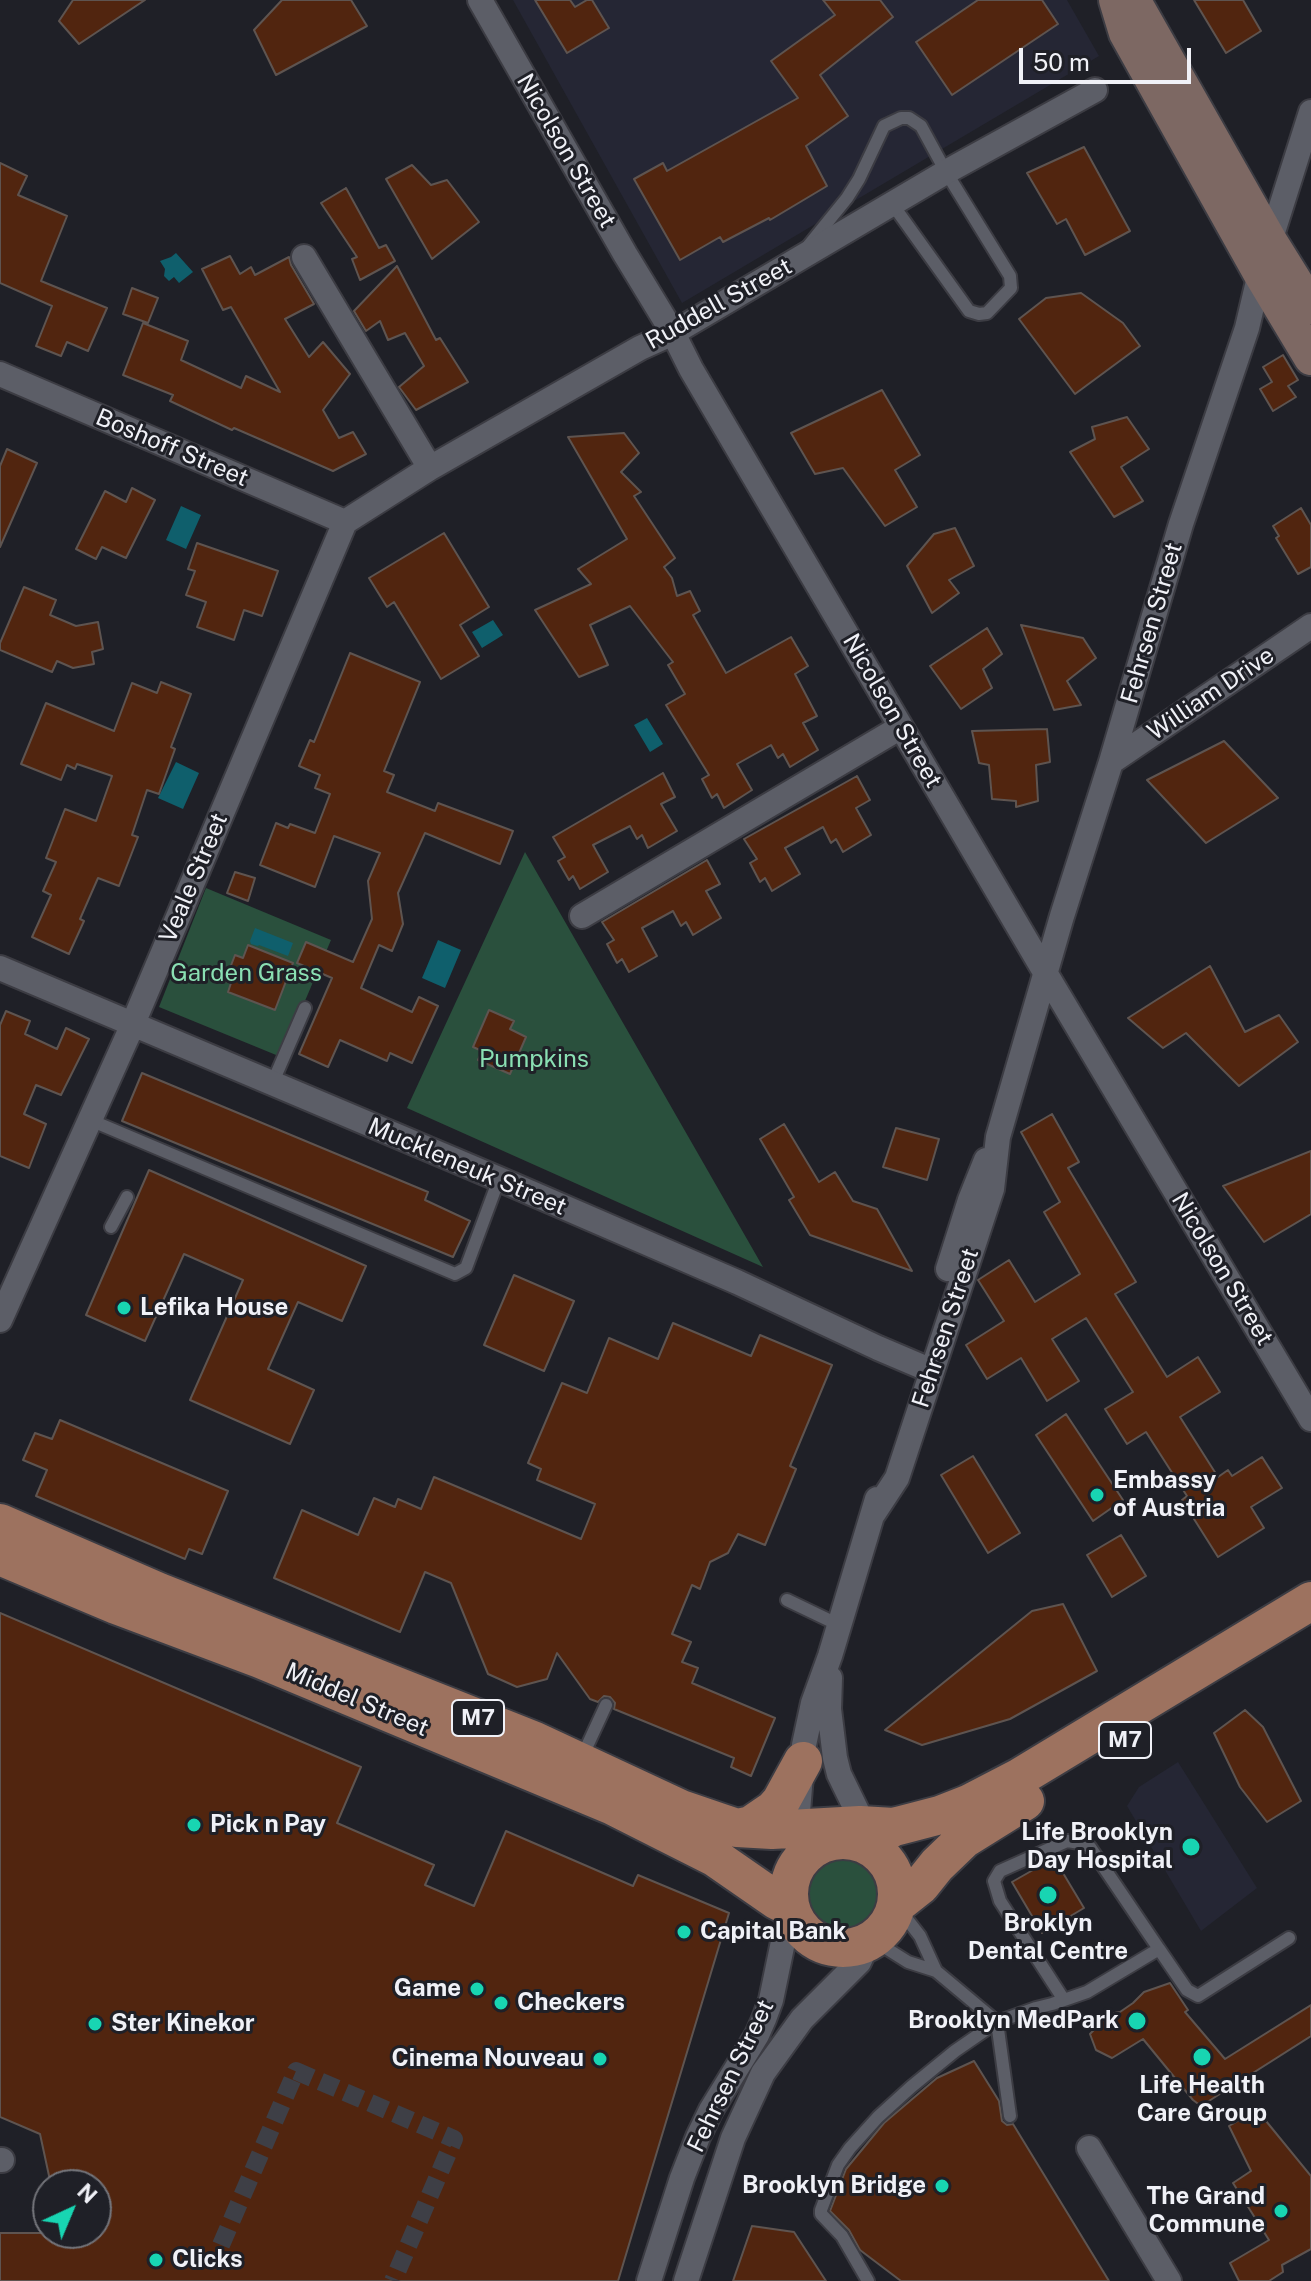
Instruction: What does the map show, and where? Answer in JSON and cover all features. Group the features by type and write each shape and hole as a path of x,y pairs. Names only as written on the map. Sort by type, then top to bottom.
{"main road":[{"path":"1116,0 1126,33 1311,358"},
{"path":"1133,0 1311,307"},
{"name":"Middel Street","path":"0,1523 159,1592 535,1741 681,1809 804,1846"},
{"name":"Middel Street","path":"0,1556 116,1605 260,1659 613,1806 714,1857 792,1911"},
{"name":"M7","path":"871,1835 940,1815 1020,1777 1311,1601"},
{"name":"M7","path":"792,1911 801,1929 825,1946 854,1948 870,1942 886,1928 897,1905 921,1885 952,1849 976,1830 1311,1628"},
{"path":"737,1828 751,1825 773,1810 803,1761"},
{"name":"Middel Street","path":"681,1809 697,1822 718,1832 756,1844 804,1846 871,1835"},
{"path":"871,1835 892,1871 897,1905"},
{"path":"792,1911 789,1891 804,1846"}],"street":[{"name":"Nicolson Street","path":"480,0 691,369 1311,1419"},
{"name":"Ruddell Street","path":"345,522 430,468 640,348 673,333 946,172 1095,90"},
{"name":"Fehrsen Street","path":"804,1846 799,1799 813,1703 830,1656 882,1479 925,1368 970,1200 998,1137 1181,524 1247,328 1260,273 1311,112"},
{"path":"304,257 430,468"},
{"name":"Boshoff Street","path":"0,374 345,522"},
{"name":"Veale Street","path":"0,1320 133,1023 345,522"},
{"name":"William Drive","path":"1111,762 1311,626"},
{"path":"582,916 901,727"},
{"name":"Muckleneuk Street","path":"0,968 499,1179 925,1368"},
{"name":"Fehrsen Street","path":"830,1656 829,1709 835,1758 839,1774 871,1835"},
{"name":"Fehrsen Street","path":"649,2281 698,2137 764,2019 792,1911"},
{"name":"Fehrsen Street","path":"686,2281 733,2138 763,2073 802,2019 859,1962 870,1942"},
{"path":"1089,2148 1169,2281"},
{"path":"673,2281 695,2250"}],"lane":[{"path":"794,262 847,198 884,126 909,118 921,126 1010,276 1011,288 987,313 969,311 893,205"},
{"path":"272,1084 305,1008"},
{"path":"90,1120 455,1274 466,1268 499,1179"},
{"path":"111,1227 127,1197"},
{"path":"787,1600 839,1625"},
{"path":"580,1762 606,1705"},
{"path":"1064,2000 1000,1901 994,1881 1000,1871 1067,1841 1090,1847 1187,1990 1198,1996 1289,1938"},
{"path":"897,1905 920,1936 936,1971"},
{"path":"870,1942 908,1962 936,1971 997,2022 1010,2116"},
{"path":"868,2281 842,2236 821,2214 838,2165 850,2148 911,2087 997,2022 1087,1992 1159,1949"}],"shaded area":[{"path":"513,0 1067,0 1099,56 682,303"},
{"name":"Life Brooklyn Day Hospital","path":"1178,1762 1257,1888 1201,1931 1127,1806 1139,1787"}],"green space":[{"name":"Pumpkins","path":"525,852 763,1267 407,1108"},
{"name":"Garden Grass","path":"206,888 331,940 281,1057 159,1007"},
{"path":"849,1850 865,1853 879,1862 888,1876 891,1892 888,1908 879,1922 865,1931 849,1934 833,1931 819,1922 810,1908 807,1892 810,1876 819,1862 833,1853"}],"water":[{"path":"176,253 193,272 179,283 174,277 169,281 164,276 165,269 160,261"},
{"path":"181,506 201,515 186,549 166,540"},
{"path":"493,620 503,635 482,648 472,632"},
{"path":"647,718 663,744 650,752 634,725"},
{"path":"176,762 199,773 183,809 158,798"},
{"path":"255,928 293,943 288,956 251,944"},
{"path":"438,940 461,950 445,988 422,978"}],"building":[{"path":"73,0 145,0 79,44 59,21"},
{"path":"282,0 351,0 367,26 276,75 254,30"},
{"path":"535,0 570,0 575,7 592,0 609,28 567,53"},
{"path":"823,0 880,0 893,17 820,75 848,116 806,146 827,186 770,220 723,242 720,237 680,260 634,179 663,163 667,171 798,98 771,61 835,15"},
{"path":"978,0 1042,0 1058,24 952,95 916,42"},
{"path":"1194,0 1243,0 1261,31 1226,53"},
{"path":"1084,147 1130,231 1085,255 1066,219 1057,224 1027,173"},
{"path":"0,163 27,176 18,195 67,216 41,281 107,308 88,351 67,342 61,356 36,346 52,306 0,283"},
{"path":"412,165 431,185 447,180 479,222 432,259 386,179"},
{"path":"346,188 379,248 386,245 395,261 360,280 352,259 357,257 321,203"},
{"path":"230,256 240,274 251,267 255,275 289,257 314,304 285,319 309,357 323,342 350,374 323,410 339,438 353,432 366,454 333,471 234,428 232,430 170,401 173,395 123,375 143,323 188,341 181,360 241,388 246,376 280,392 231,307 223,310 202,269"},
{"path":"397,266 436,340 440,338 468,382 416,410 399,387 424,366 405,333 388,340 380,321 366,331 354,311"},
{"path":"132,288 158,298 148,323 123,314"},
{"path":"1081,293 1123,323 1140,346 1075,394 1019,319 1046,298"},
{"path":"1283,355 1298,380 1288,386 1296,397 1273,411 1260,389 1272,382 1263,367"},
{"path":"882,390 920,455 895,470 917,507 885,526 843,468 815,474 791,433"},
{"path":"1127,417 1149,449 1121,467 1143,501 1114,517 1070,452 1095,439 1092,427"},
{"path":"624,433 639,453 621,472 641,492 634,496 675,558 664,567 672,578 677,596 690,591 700,611 693,615 726,673 791,637 808,666 795,674 817,716 803,723 818,750 790,767 783,754 778,758 771,745 737,764 752,790 724,808 717,794 712,798 702,779 709,775 666,705 685,694 668,665 673,662 630,606 590,625 608,665 579,677 535,610 591,584 578,569 627,539 568,437"},
{"path":"7,449 37,463 0,547 0,466"},
{"path":"132,488 155,500 126,558 102,547 96,559 76,549 105,491 126,502"},
{"path":"1301,508 1311,525 1311,567 1298,574 1276,538 1279,536 1273,526"},
{"path":"955,528 974,566 949,580 959,593 932,613 907,566 934,534"},
{"path":"444,533 489,607 460,625 479,656 441,679 394,602 387,607 369,578"},
{"path":"197,543 278,571 262,616 244,610 234,640 197,627 206,602 186,595 195,571 188,569"},
{"path":"24,587 56,600 50,615 76,626 98,622 103,649 92,652 94,664 73,668 57,661 52,672 0,650 0,643"},
{"path":"1021,625 1083,638 1096,658 1067,681 1081,705 1054,710"},
{"path":"987,628 1002,654 983,669 992,688 961,709 930,666"},
{"path":"350,653 420,682 384,771 394,775 387,792 435,811 438,803 513,831 500,864 425,833 398,893 403,924 392,951 379,945 361,988 412,1012 419,997 438,1006 412,1063 390,1053 387,1061 340,1040 328,1067 299,1054 332,978 297,963 306,942 353,962 372,919 368,881 380,853 334,836 315,887 260,865 276,823 288,828 290,824 315,833 330,794 315,788 320,775 299,766 310,740 314,742"},
{"path":"161,682 191,694 171,747 175,749 159,794 147,790 132,835 138,837 119,886 98,878 69,954 32,937 51,895 43,891 56,862 46,858 65,809 96,821 112,776 77,764 75,769 67,765 61,780 21,764 46,703 114,731 132,683 157,693"},
{"path":"1047,729 1050,762 1036,765 1038,801 1016,807 1016,801 992,799 989,765 979,763 972,731"},
{"path":"1224,741 1278,798 1206,843 1147,780"},
{"path":"663,773 675,797 661,804 677,831 648,848 642,835 637,839 630,826 593,845 608,872 580,889 573,876 569,880 558,861 565,857 553,837"},
{"path":"857,776 870,800 856,808 871,835 843,852 836,839 831,843 823,827 785,848 800,874 772,891 765,878 760,882 750,863 757,859 744,839"},
{"path":"707,860 720,884 706,891 721,918 693,935 686,922 681,926 673,911 642,928 657,956 629,972 622,959 617,963 607,944 614,940 602,922"},
{"path":"235,872 255,878 248,901 227,893"},
{"path":"248,945 293,963 275,1010 228,992 231,983 225,981 235,955 243,958"},
{"path":"1210,966 1245,1032 1279,1015 1298,1042 1239,1086 1186,1033 1163,1048 1128,1018"},
{"path":"489,1010 514,1021 510,1029 526,1037 510,1074 478,1060 482,1051 473,1047"},
{"path":"6,1011 30,1021 25,1034 57,1049 66,1028 89,1039 61,1095 36,1085 24,1114 46,1124 29,1168 0,1156 0,1025"},
{"path":"142,1073 428,1192 425,1200 470,1221 453,1257 122,1121"},
{"path":"1052,1114 1079,1162 1068,1168 1136,1282 1115,1294 1167,1377 1198,1357 1220,1392 1180,1417 1218,1477 1228,1470 1232,1476 1262,1457 1282,1488 1251,1507 1264,1528 1218,1557 1182,1500 1187,1496 1146,1432 1127,1444 1105,1409 1133,1392 1086,1318 1052,1339 1079,1381 1047,1401 1021,1358 987,1379 966,1345 1004,1321 978,1280 1009,1260 1035,1302 1080,1274 1044,1212 1060,1202 1021,1132"},
{"path":"784,1124 819,1182 835,1172 853,1201 877,1209 912,1271 810,1235 789,1200 794,1197 760,1139"},
{"path":"896,1128 939,1139 927,1180 883,1167"},
{"path":"1311,1151 1311,1214 1264,1242 1223,1186"},
{"name":"Lefika House","path":"149,1170 366,1266 342,1321 298,1302 268,1369 314,1390 290,1444 190,1400 243,1280 184,1254 145,1341 86,1315"},
{"path":"514,1275 574,1301 544,1371 484,1345"},
{"path":"673,1323 751,1356 760,1335 832,1365 790,1466 796,1469 765,1545 738,1534 728,1553 710,1562 700,1589 692,1585 672,1634 691,1642 682,1662 698,1668 692,1683 775,1718 751,1776 731,1767 734,1758 614,1709 615,1703 610,1697 604,1696 598,1702 590,1699 557,1653 547,1679 517,1687 488,1674 451,1583 425,1572 400,1632 274,1578 302,1510 358,1535 374,1498 395,1507 398,1499 421,1509 434,1477 581,1539 595,1504 537,1480 541,1469 528,1463 562,1383 587,1393 609,1338 658,1359"},
{"path":"1066,1414 1123,1500 1093,1521 1036,1435"},
{"path":"60,1420 228,1491 202,1554 189,1549 185,1559 36,1496 47,1470 23,1460 35,1433 52,1439"},
{"path":"973,1456 1020,1533 988,1553 941,1475"},
{"path":"1121,1535 1146,1576 1112,1597 1087,1555"},
{"path":"1063,1604 1097,1671 1010,1719 922,1745 885,1730 1032,1611"},
{"path":"0,1613 361,1767 337,1823 434,1865 425,1885 474,1906 506,1831 633,1886 638,1875 729,1913 618,2281 0,2281 0,2233 32,2233 32,2249 112,2249 112,2169 48,2169 40,2134 0,2117"},
{"path":"1245,1710 1263,1727 1301,1801 1267,1822 1240,1787 1214,1733"},
{"name":"Broklyn Dental Centre","path":"1054,1858 1084,1908 1042,1933 1012,1882"},
{"path":"1170,1983 1188,2010 1185,2012 1225,2059 1311,2005 1311,2036 1201,2106 1143,2039 1112,2058 1096,2050 1090,2034 1109,2014 1120,2012 1144,1992"},
{"name":"Brooklyn Bridge","path":"974,2061 999,2101 1002,2121 1007,2125 1013,2124 1109,2281 901,2281 860,2250 849,2230 830,2211 846,2169 884,2123 937,2078"},
{"name":"The Grand Commune","path":"1257,2110 1311,2176 1311,2249 1282,2265 1283,2272 1269,2281 1239,2281 1230,2263 1269,2240 1233,2183 1251,2171 1229,2126"},
{"name":"Brooklyn Bridge","path":"752,2226 794,2232 826,2281 733,2281"}],"tunnel":[{"path":"221,2245 296,2071 454,2139 393,2281"}],"place":[{"name":"Lefika House","path":"124,1308"},
{"name":"Embassy of Austria","path":"1097,1495"},
{"name":"Pick n Pay","path":"194,1825"},
{"name":"Life Brooklyn Day Hospital","path":"1191,1847"},
{"name":"Broklyn Dental Centre","path":"1048,1895"},
{"name":"Capital Bank","path":"684,1932"},
{"name":"Game","path":"477,1989"},
{"name":"Checkers","path":"501,2003"},
{"name":"Brooklyn MedPark","path":"1137,2021"},
{"name":"Ster Kinekor","path":"95,2024"},
{"name":"Life Health Care Group","path":"1202,2057"},
{"name":"Cinema Nouveau","path":"600,2059"},
{"name":"Brooklyn Bridge","path":"942,2186"},
{"name":"The Grand Commune","path":"1281,2211"},
{"name":"Clicks","path":"156,2260"}]}
